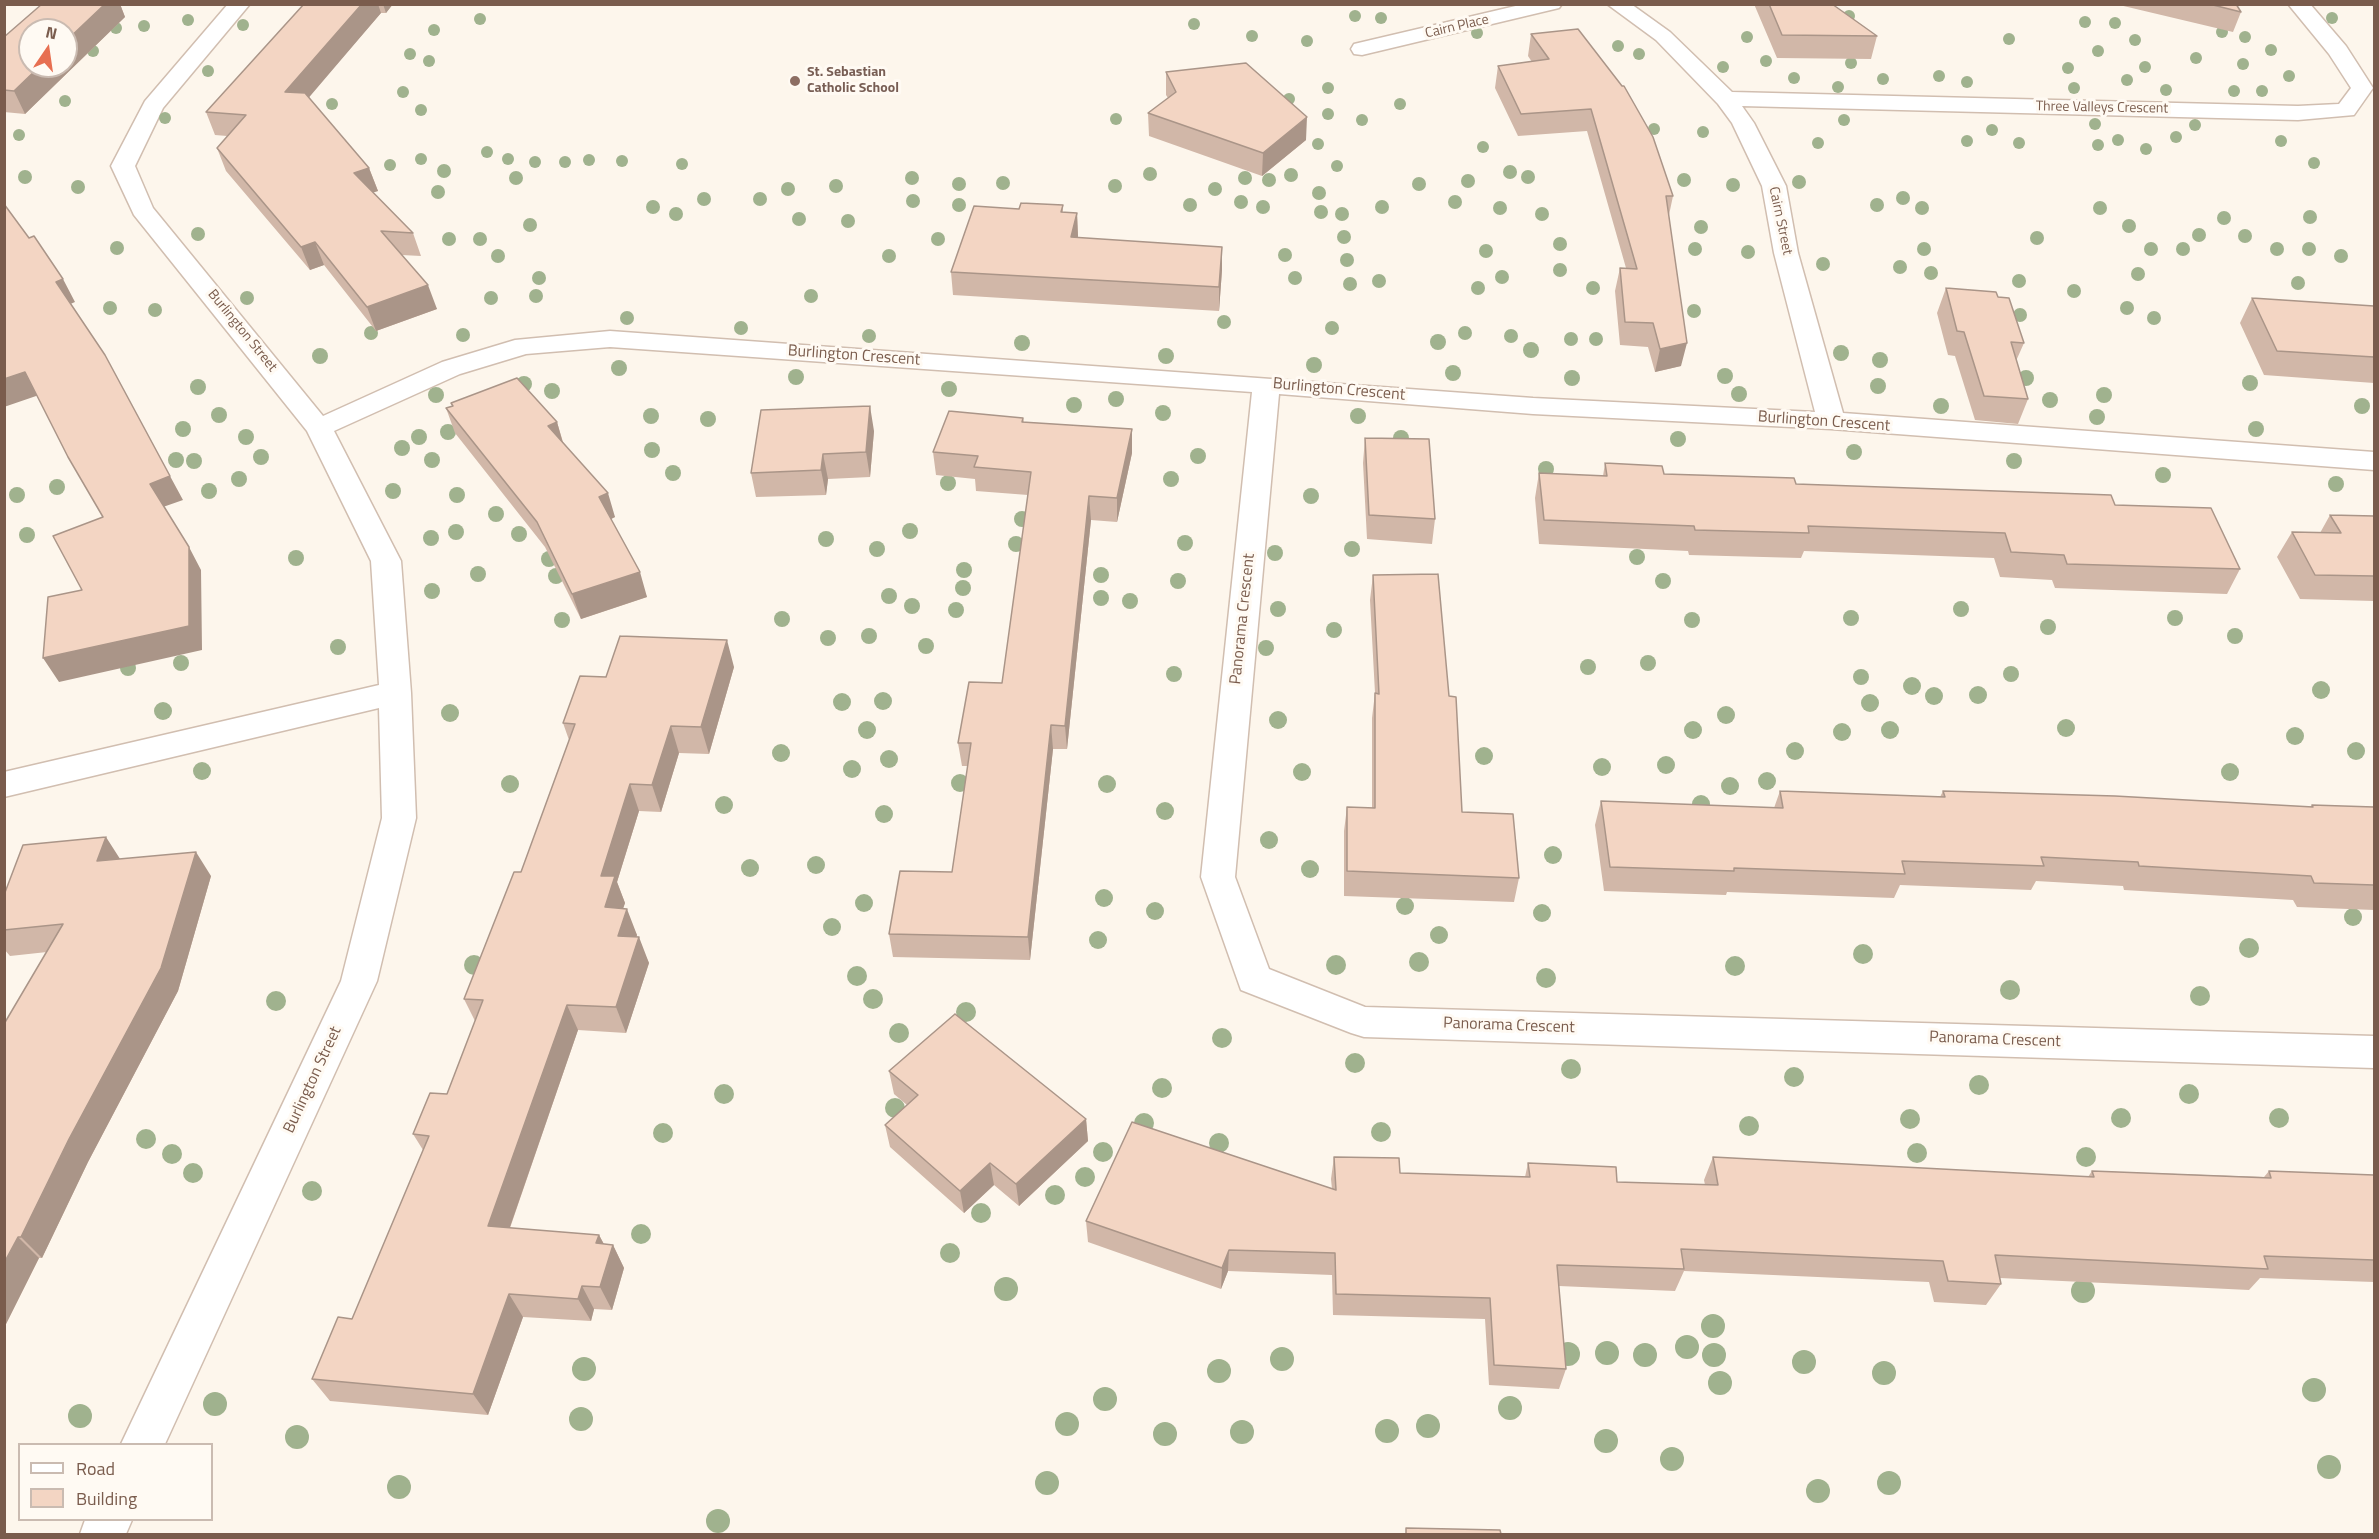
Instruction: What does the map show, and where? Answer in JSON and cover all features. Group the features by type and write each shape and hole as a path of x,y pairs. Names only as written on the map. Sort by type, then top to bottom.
{"street":[{"name":"Burlington Street","path":"143,1443 359,981 399,818 395,693 386,561 319,428 142,210 123,166 153,106 240,4"},
{"name":"Cairn Place","path":"1362,49 1552,4"},
{"name":"Cairn Street","path":"1617,4 1664,36 1726,99 1743,123 1774,186 1786,253 1831,422"},
{"name":"Three Valleys Crescent","path":"1726,99 2298,113 2346,110 2362,88 2338,51 2298,4"},
{"name":"Burlington Crescent","path":"319,428 451,368 524,346 610,339 1533,406 1831,422 2374,461"},
{"name":"Panorama Crescent","path":"1266,385 1218,877 1254,979 1364,1022 2374,1052"},
{"path":"4,785 395,693"}],"building":[{"path":"42,4 105,4 78,30 78,18 26,18"},
{"path":"304,4 362,4 285,92 305,93 369,168 354,173 413,233 381,231 428,285 367,307 315,242 301,247 217,148 246,115 206,112"},
{"path":"1769,4 1832,4 1877,36 1782,35"},
{"path":"2209,4 2236,4 2241,12"},
{"path":"18,25 18,78 28,78 14,91 4,90 4,37"},
{"path":"1578,29 1624,86 1653,137 1673,196 1666,196 1687,343 1660,349 1653,323 1625,322 1620,268 1637,269 1591,109 1521,114 1498,66 1549,59 1531,34"},
{"path":"1246,63 1307,117 1263,153 1148,113 1176,92 1166,72"},
{"path":"1021,203 1063,205 1061,212 1077,213 1071,237 1222,247 1219,287 951,272 974,206 1019,209"},
{"path":"4,204 29,238 34,236 63,279 56,282 105,355 170,476 150,484 189,547 189,626 43,658 48,597 82,590 53,536 103,517 68,457 25,372 4,379"},
{"path":"1946,288 1996,292 1998,297 2009,298 2024,343 2011,342 2028,399 1984,396 1964,332 1957,331"},
{"path":"2252,298 2374,306 2374,357 2277,351"},
{"path":"517,378 557,422 548,426 608,493 599,497 640,572 572,594 537,522 446,408 453,406 451,403"},
{"path":"870,406 866,452 823,454 821,470 751,473 761,410"},
{"path":"949,411 1023,418 1022,422 1132,429 1117,498 1089,496 1065,726 1051,725 1028,937 889,934 900,871 952,872 971,743 958,743 969,682 1002,683 1031,472 974,467 978,456 933,452"},
{"path":"1365,438 1429,439 1435,519 1369,515"},
{"path":"1605,463 1662,466 1664,474 1794,478 1796,484 2111,495 2115,505 2211,508 2240,569 2067,564 2064,555 2011,552 2005,533 1808,526 1809,533 1695,530 1694,526 1544,520 1539,473 1607,476"},
{"path":"2330,515 2374,516 2374,576 2315,575 2292,532 2341,533"},
{"path":"1438,574 1449,696 1456,697 1462,812 1513,814 1519,878 1347,871 1347,807 1375,808 1375,693 1379,694 1373,575"},
{"path":"620,636 727,640 701,727 671,726 652,785 630,784 601,876 615,876 605,907 627,909 618,936 639,937 616,1007 567,1005 488,1226 599,1235 596,1243 613,1245 600,1287 582,1286 578,1299 509,1294 473,1394 312,1379 338,1317 352,1319 429,1136 413,1134 430,1093 447,1094 483,1000 464,999 514,872 521,872 575,724 563,723 580,676 606,677"},
{"path":"1780,791 1945,797 1943,791 2115,796 2313,807 2312,805 2374,807 2374,885 2314,883 2311,876 2139,866 2138,862 2041,857 2044,866 1902,861 1905,874 1734,868 1734,871 1610,867 1601,801 1783,808"},
{"path":"106,837 97,861 196,852 161,968 69,1139 21,1237 18,1237 4,1263 4,1024 63,924 4,930 4,895 23,845"},
{"path":"955,1014 1086,1119 1016,1184 990,1163 960,1191 885,1125 918,1095 889,1071"},
{"path":"1132,1122 1336,1190 1334,1157 1399,1158 1400,1173 1530,1177 1528,1163 1616,1167 1617,1182 1718,1185 1713,1157 2094,1177 2092,1171 2271,1178 2269,1171 2374,1175 2374,1260 2264,1256 2268,1269 1995,1255 2001,1284 1948,1281 1943,1261 1681,1249 1684,1269 1557,1265 1566,1369 1494,1365 1490,1298 1336,1294 1335,1253 1229,1250 1222,1268 1086,1221"},
{"path":"1406,1528 1500,1530 1501,1534 1406,1534"}],"place":[{"name":"St. Sebastian Catholic School","path":"795,81"}]}
